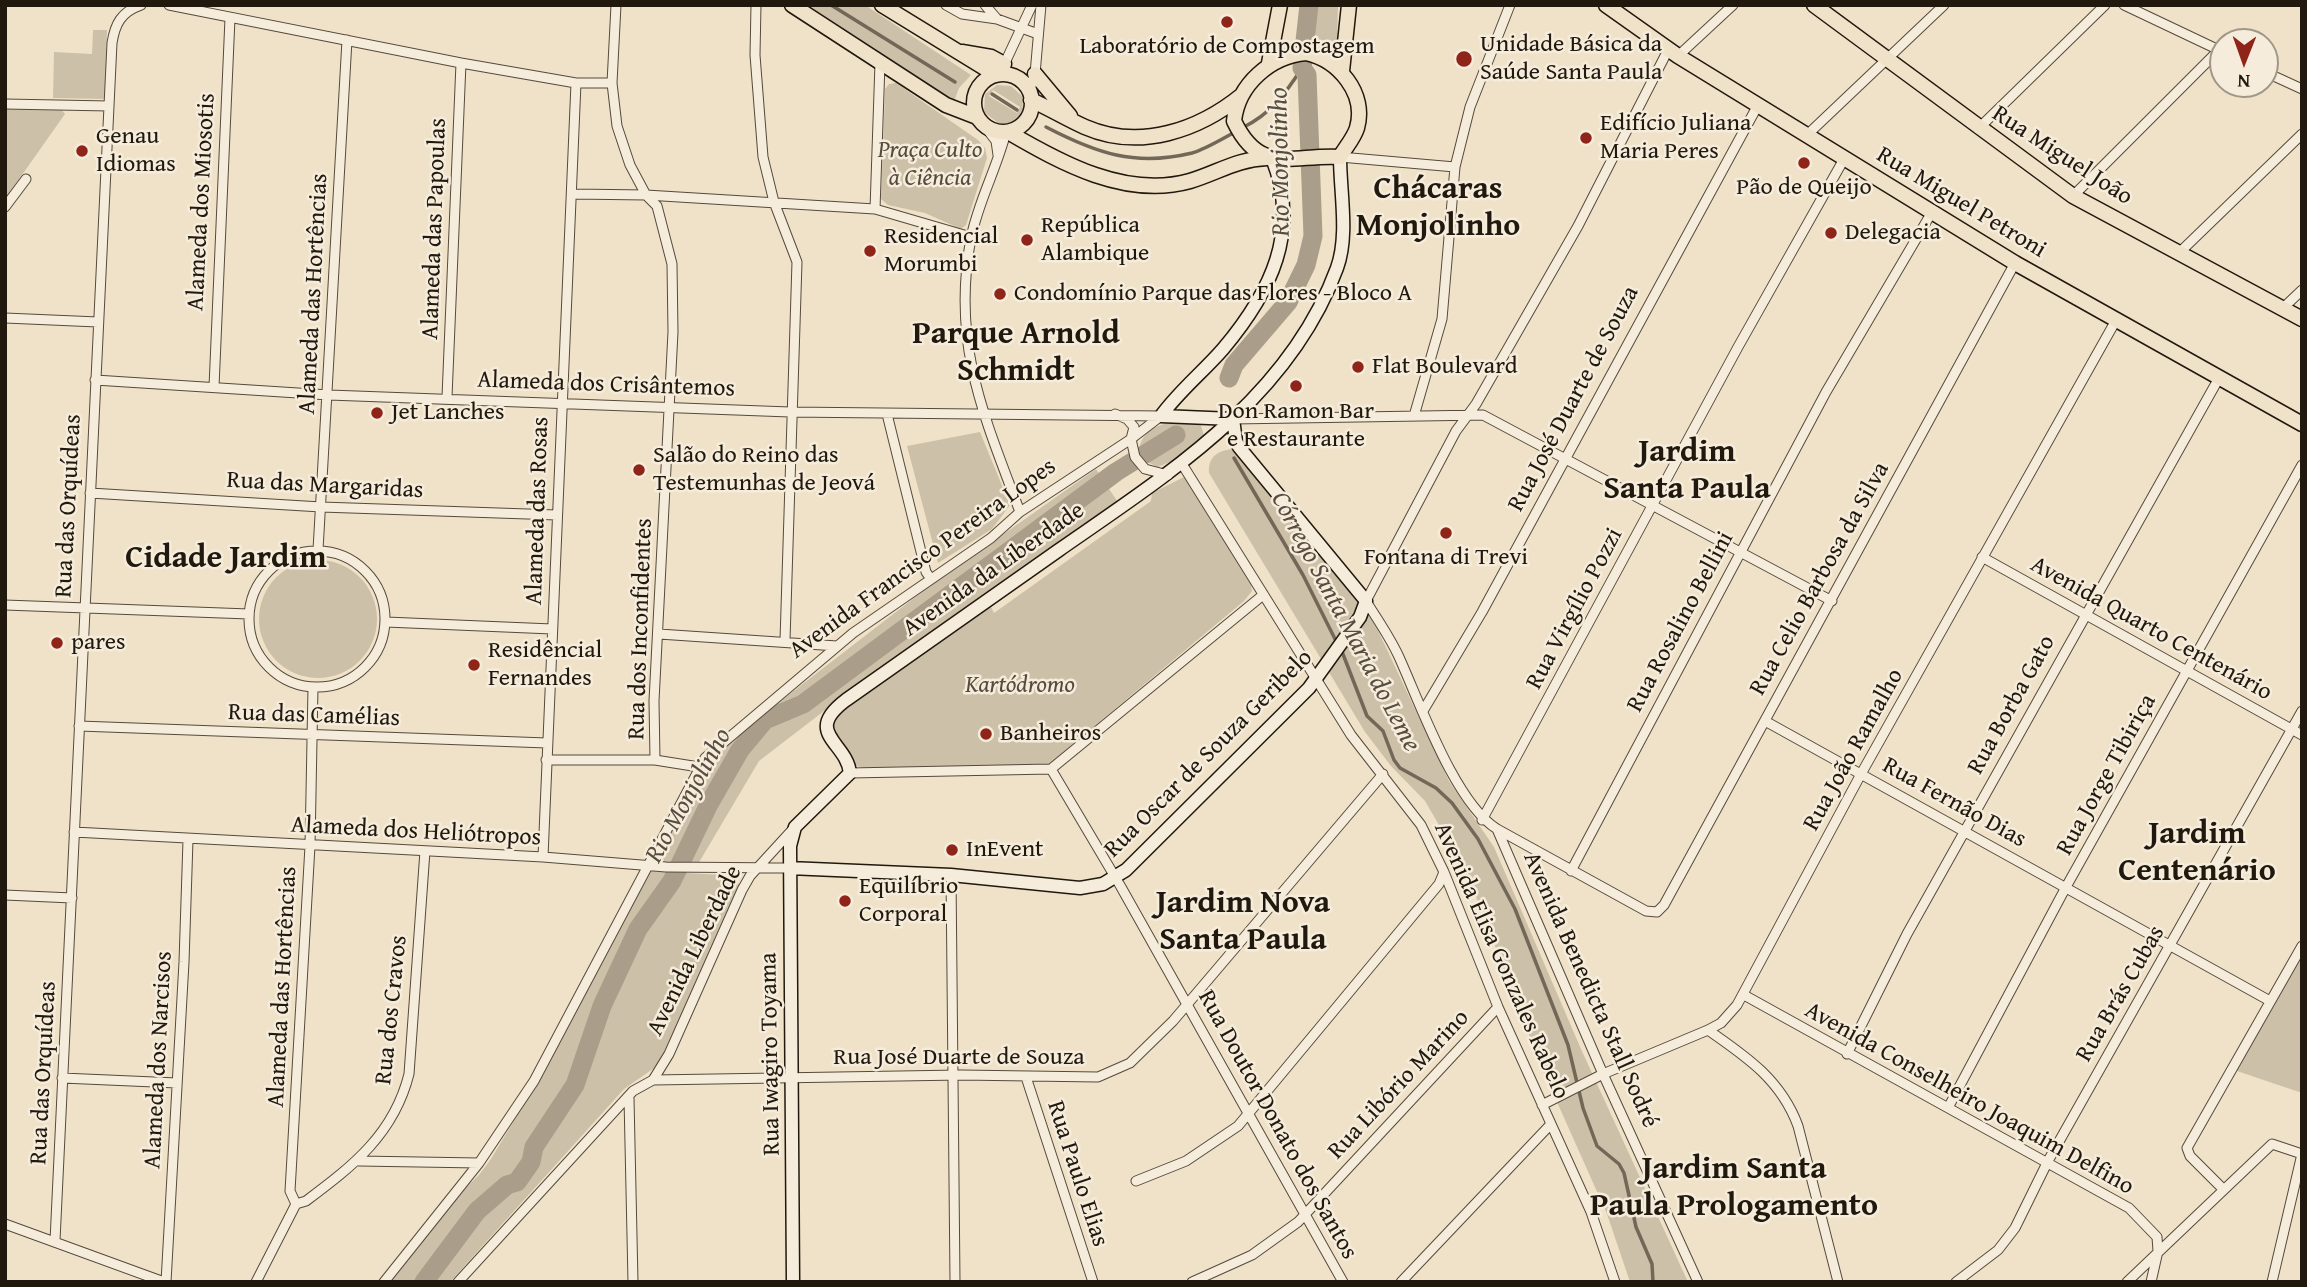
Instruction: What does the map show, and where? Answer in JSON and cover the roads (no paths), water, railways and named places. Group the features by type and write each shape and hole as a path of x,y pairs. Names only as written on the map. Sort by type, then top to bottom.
{"main road":[{"path":"792,5 946,106 980,120 990,129 1007,132 1067,165 1102,177 1154,185 1191,180 1250,158 1296,160 1333,157 1357,128 1356,99 1342,71 1320,56 1293,54 1269,63"},
{"path":"882,5 953,50 1019,80 1030,96 1076,122 1114,135 1164,135 1194,127 1221,112 1243,94 1269,63 1280,5"},
{"path":"1342,71 1349,5"},
{"name":"Rua Miguel Petroni","path":"1606,5 1673,53 2015,263 2302,424"},
{"name":"Rua Miguel João","path":"1814,5 1978,129 2073,196 2302,319"},
{"path":"980,120 974,100 976,92 981,84 1000,72"},
{"path":"1035,75 1076,122"},
{"path":"1243,94 1234,121 1244,141 1259,154 1272,158"},
{"path":"1007,132 1023,124 1031,108 1030,96"}],"street":[{"name":"Rua das Orquídeas","path":"55,1241 83,609 114,25 124,14 141,5"},
{"path":"169,5 461,63 576,83 612,83"},
{"name":"Rua dos Inconfidentes","path":"616,5 612,83 617,126 630,165 646,195 657,206 671,264 673,332 654,701 655,761 699,767"},
{"path":"756,5 755,55 762,146 774,202 797,262 797,317 790,412 785,640"},
{"path":"946,5 962,13 998,19 1038,34"},
{"path":"985,5 998,19"},
{"path":"1000,72 1019,27 1032,5"},
{"path":"1030,96 1035,75 1041,5"},
{"path":"1414,416 1442,319 1455,167 1470,107 1510,5"},
{"name":"Rua Oscar de Souza Geribelo","path":"756,870 951,875 1080,888 1103,884 1116,878 1330,663 1352,629 1465,414 1476,404 1673,53 1733,5"},
{"path":"1807,135 1944,5"},
{"path":"1978,129 2105,5"},
{"path":"2124,5 2209,45"},
{"name":"Alameda dos Miosotis","path":"214,387 230,18"},
{"name":"Alameda das Hortências","path":"318,550 329,395 347,40"},
{"name":"Alameda das Papoulas","path":"447,397 461,63"},
{"path":"875,209 880,63"},
{"path":"2073,196 2209,63"},
{"path":"2279,78 2302,89"},
{"name":"Alameda das Rosas","path":"543,857 562,403 574,194 576,83"},
{"path":"5,104 110,106"},
{"name":"Rua José Duarte de Souza","path":"1423,711 1482,612 1758,105"},
{"path":"980,120 996,141 998,156"},
{"path":"1007,132 971,237 965,290 965,336 982,414 1020,512"},
{"path":"2179,253 2302,134"},
{"path":"1455,167 1333,157 1343,228 1338,266 1315,318 1291,355 1233,419 1236,441 1366,601 1397,653 1451,768 1482,820 1571,871"},
{"path":"1161,416 1235,334 1278,261 1284,233 1285,202 1272,158"},
{"name":"Rua Virgílio Pozzi","path":"1482,820 1844,159"},
{"path":"5,207 26,179"},
{"path":"574,194 646,195 875,209 971,237"},
{"name":"Rua Rosalino Bellini","path":"1571,871 1826,392 1932,212"},
{"name":"Rua Celio Barbosa da Silva","path":"1571,871 1646,911 1657,912 1664,905 2015,263"},
{"path":"2282,309 2302,290"},
{"path":"5,318 98,322"},
{"name":"Rua João Ramalho","path":"1542,1105 1603,1074 1721,1023 1744,995 1861,774 2115,321"},
{"name":"Rua Borba Gato","path":"1847,1054 1907,934 2219,378"},
{"name":"Alameda dos Crisântemos","path":"95,380 329,395 447,397 668,408 887,414 1161,416"},
{"path":"887,414 926,572 931,579"},
{"path":"1115,415 1134,426 1131,439 1135,457 1145,469 1163,474"},
{"path":"1161,416 1233,419 1483,415 1653,504 1739,554 1832,601"},
{"name":"Avenida Francisco Pereira Lopes","path":"384,1282 479,1163 534,1081 699,767 715,747 837,646 991,538 1020,512 1131,439 1161,416"},
{"name":"Avenida da Liberdade","path":"850,773 845,761 830,741 826,728 836,708 1163,474 1182,464 1233,419"},
{"name":"Avenida Elisa Gonzales Rabelo","path":"1182,464 1366,757 1383,774 1416,817 1444,872 1498,1007 1591,1212 1615,1282"},
{"name":"Rua Jorge Tibiriça","path":"1949,1106 2066,887 2302,465"},
{"name":"Rua das Margaridas","path":"90,493 320,507 558,515"},
{"path":"318,550 340,554 359,564 374,580 384,600 386,622 382,643 371,662 355,676 335,685 313,687 292,682 274,671 255,645 249,614 253,594 271,569 298,553 318,550"},
{"name":"Avenida Quarto Centenário","path":"1983,557 2302,735"},
{"path":"850,773 1051,769 1263,595"},
{"path":"5,605 249,614"},
{"path":"386,622 552,629"},
{"path":"659,634 785,640 837,646"},
{"name":"Alameda das Hortências","path":"296,1204 290,1191 310,846 313,687"},
{"name":"Rua Brás Cubas","path":"1956,1282 1998,1250 2015,1228 2048,1161 2302,711"},
{"name":"Rua Fernão Dias","path":"1765,721 2270,1001"},
{"name":"Rua das Camélias","path":"79,726 547,743"},
{"path":"546,760 655,761"},
{"name":"Rua Doutor Donato dos Santos","path":"1051,769 1116,878 1343,1282"},
{"name":"Avenida Liberdade","path":"458,1282 633,1091 653,1080 680,1033 742,890 756,870 850,773"},
{"name":"Rua José Duarte de Souza","path":"653,1080 1098,1077 1119,1070 1146,1050 1383,774"},
{"name":"Rua Iwagiro Toyama","path":"793,1282 794,1078 789,869 790,846 796,827"},
{"name":"Avenida Benedicta Stall Sodré","path":"1497,828 1603,1074 1698,1282"},
{"name":"Alameda dos Heliótropos","path":"74,832 756,870"},
{"name":"Alameda dos Narcisos","path":"165,1282 188,840"},
{"name":"Rua dos Cravos","path":"296,1204 306,1201 359,1161 386,1130 404,1095 409,1074 425,851"},
{"path":"1136,1181 1172,1169 1200,1153 1225,1138 1249,1114 1439,884 1444,872"},
{"path":"951,875 955,1282"},
{"path":"5,895 72,898"},
{"path":"2223,1189 2190,1156 2187,1148 2302,946"},
{"name":"Avenida Conselheiro Joaquim Delfino","path":"1744,995 1847,1054 1949,1106 2129,1208 2157,1237 2158,1251"},
{"name":"Rua Libório Marino","path":"1192,1282 1252,1255 1289,1230 1498,1007"},
{"path":"1708,1030 1761,1068 1776,1085 1795,1117 1838,1282"},
{"name":"Rua Paulo Elias","path":"1026,1077 1093,1282"},
{"path":"62,1078 177,1083"},
{"path":"629,1097 633,1282"},
{"path":"1401,1282 1551,1124"},
{"path":"2127,1282 2272,1144 2280,1144 2302,1154 2272,1282"},
{"path":"359,1161 479,1163"},
{"path":"256,1282 296,1204"},
{"path":"5,1224 165,1282"},
{"path":"2151,1282 2158,1251"}],"waterway":[{"path":"831,5 955,82"},
{"name":"Rio Monjolinho","path":"1229,378 1234,365 1288,302 1306,265 1313,236 1307,75 1302,68 1309,5"},
{"path":"1242,128 1277,102 1302,68"},
{"path":"992,94 1017,110"},
{"path":"1046,127 1099,150 1134,158 1171,157 1192,153 1235,132"},
{"name":"Rio Monjolinho","path":"424,1282 477,1211 507,1185 517,1182 531,1162 534,1147 575,1085 602,1006 638,929 672,881 709,804 740,750 765,720 803,704 1116,472 1176,435"},
{"name":"Córrego Santa Maria do Leme","path":"1234,458 1303,575 1337,643"},
{"name":"Córrego Santa Maria do Leme","path":"1341,649 1367,716 1383,731 1394,760 1400,768 1436,788 1452,803 1478,839 1515,909 1568,1045 1583,1108 1597,1146 1619,1164 1624,1173 1636,1227 1652,1264 1653,1282"}],"place":[{"name":"Laboratório de Compostagem","path":"1227,22"},
{"name":"Unidade Básica da Saúde Santa Paula","path":"1464,59"},
{"name":"Edifício Juliana Maria Peres","path":"1586,138"},
{"name":"Genau Idiomas","path":"82,151"},
{"name":"Pão de Queijo","path":"1804,163"},
{"name":"Delegacia","path":"1831,233"},
{"name":"República Alambique","path":"1027,240"},
{"name":"Residencial Morumbi","path":"870,251"},
{"name":"Condomínio Parque das Flores - Bloco A","path":"1000,294"},
{"name":"Flat Boulevard","path":"1358,367"},
{"name":"Don Ramon Bar e Restaurante","path":"1296,386"},
{"name":"Jet Lanches","path":"377,413"},
{"name":"Salão do Reino das Testemunhas de Jeová","path":"639,470"},
{"name":"Fontana di Trevi","path":"1446,533"},
{"name":"pares","path":"57,643"},
{"name":"Residêncial Fernandes","path":"474,665"},
{"name":"Banheiros","path":"986,734"},
{"name":"InEvent","path":"952,850"},
{"name":"Equilíbrio Corporal","path":"845,901"}],"district":[{"name":"Chácaras Monjolinho","path":"1438,208"},
{"name":"Parque Arnold Schmidt","path":"1016,354"},
{"name":"Jardim Santa Paula","path":"1687,472"},
{"name":"Cidade Jardim","path":"226,559"},
{"name":"Jardim Centenário","path":"2197,854"},
{"name":"Jardim Nova Santa Paula","path":"1243,922"},
{"name":"Jardim Santa Paula Prologamento","path":"1734,1188"}],"park label":[{"name":"Praça Culto à Ciência","path":"930,165"},
{"name":"Kartódromo","path":"1020,686"}]}
